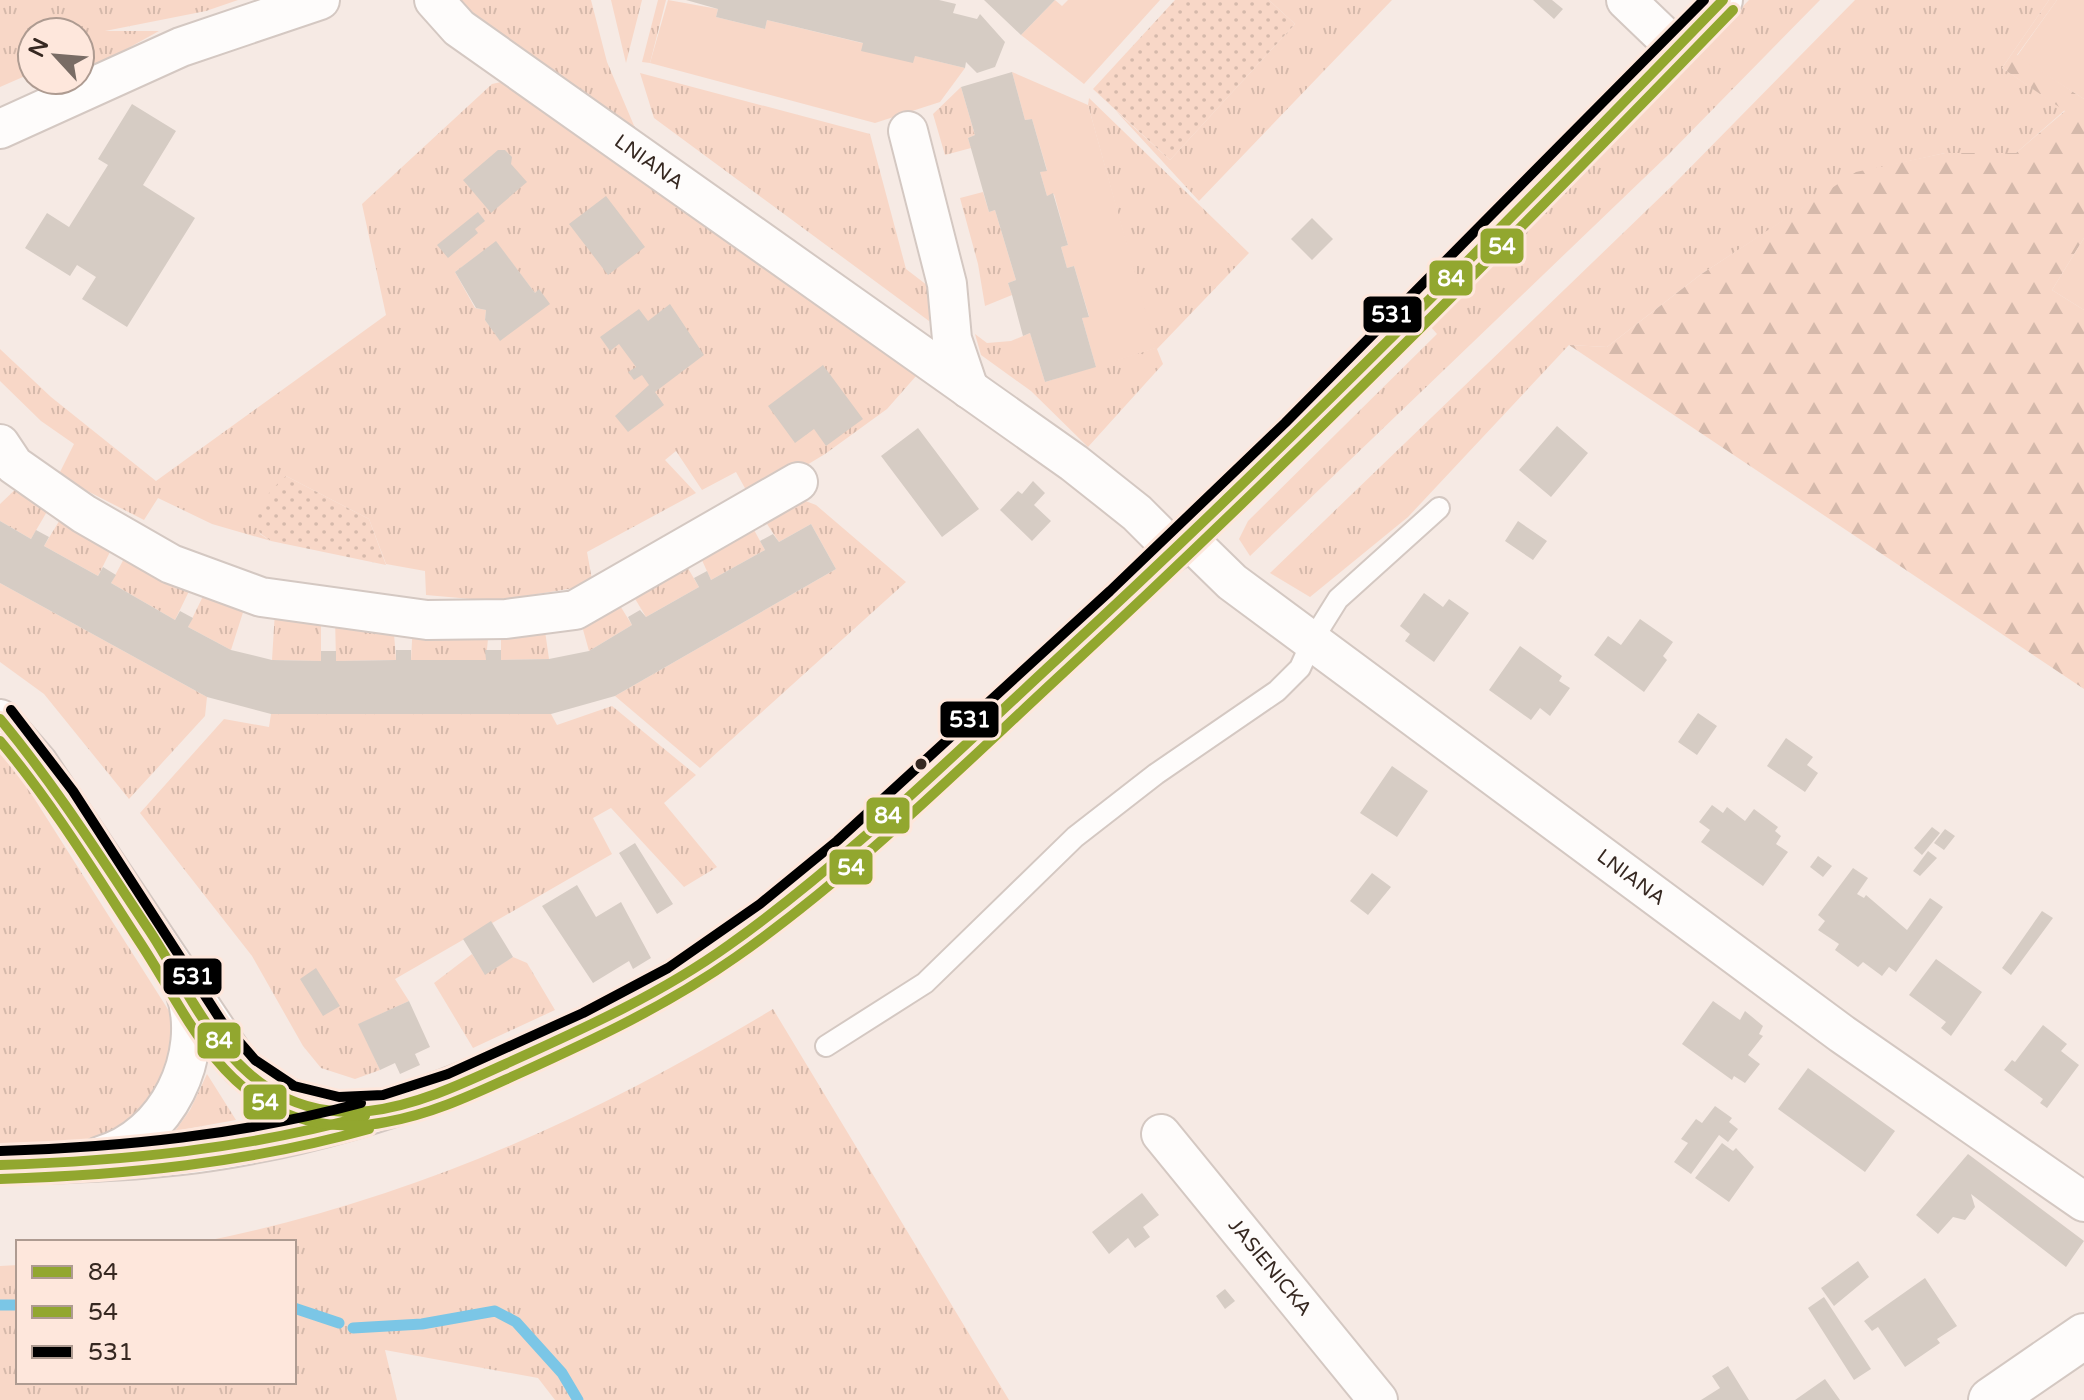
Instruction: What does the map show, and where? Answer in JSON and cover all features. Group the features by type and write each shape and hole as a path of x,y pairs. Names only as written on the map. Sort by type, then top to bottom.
{"street":[{"path":"0,129 181,47 320,0"},
{"name":"LNIANA","path":"434,0 471,38 1074,463 1137,513 1313,639 1842,1034 2084,1202"},
{"path":"1626,0 1676,48"},
{"path":"0,1165 153,1158 233,1148 319,1130 421,1099 597,1021 685,973 745,934 884,817 1182,545 1723,0"},
{"path":"908,131 947,284 952,339 969,389"},
{"path":"0,444 14,465 72,506 171,564 261,597 427,620 506,619 575,610 798,482"},
{"path":"0,719 38,763 232,1057 252,1078 279,1096 315,1107 358,1112 421,1099"},
{"path":"60,1163 110,1153 130,1143 148,1129 171,1101 186,1068 191,1036 188,999 180,977"},
{"name":"JASIENICKA","path":"1161,1134 1378,1400"},
{"path":"1991,1400 2084,1336"}],"lane":[{"path":"826,1046 925,983 1017,898 1075,837 1156,774 1277,691 1300,668 1313,639 1338,599 1439,508"}],"green space":[{"path":"0,0 238,0 206,11 105,31 159,31 123,51 118,64 96,73 96,16 16,16 16,80 0,87"},
{"path":"457,0 591,0 607,62 638,135 466,23"},
{"path":"611,0 642,0 626,63"},
{"path":"658,0 666,0 650,63 642,62"},
{"path":"668,0 718,9 716,17 765,29 767,20 965,68 940,102 875,123 650,63"},
{"path":"1055,0 1062,6 1068,0 1160,0 1084,84 1021,35"},
{"path":"1175,0 1269,0 1295,24 1170,160 1093,89"},
{"path":"1269,0 1392,0 1199,201 1116,111 1170,160 1295,24"},
{"path":"1749,0 1820,0 1667,156 1250,556 1239,539 1248,521 1437,334 1430,326"},
{"path":"1855,0 2049,0 2002,68 2065,110 2016,153 1945,153 1856,173 1700,275 1607,347 1569,345 1408,517 1310,597 1270,573 1675,183"},
{"path":"2049,0 2057,0 2017,55 2084,99 2084,238 2052,290 2084,310 2084,689 1569,345 1607,347 1700,275 1856,172 1945,153 2016,153 2065,111 2002,68"},
{"path":"2057,0 2084,0 2084,99 2017,56"},
{"path":"1012,72 1088,105 1156,348 1096,367 1082,318 1089,316 1074,266 1067,268 1061,247 1068,245 1054,194 1047,196 1040,172 1047,170 1032,119 1025,120"},
{"path":"640,73 870,134 906,269 932,289 935,299 929,321 654,118"},
{"path":"501,82 924,367 887,409 825,454 751,499 736,472 702,490 676,451 665,460 696,493 587,552 593,585 494,601 426,595 425,571 386,564 369,519 286,476 260,534 271,541 212,524 158,498 144,520 58,476 74,444 41,421 0,381 0,349 51,397 156,481 386,315 362,204 492,84","holes":["496,242 535,293 539,290 500,340 485,320 486,310 475,308 455,272"]},
{"path":"961,87 975,135 968,138 971,148 945,155 933,114"},
{"path":"1089,98 1249,253 1157,349 1163,364 1088,447 1031,391 981,355 975,334 987,343 1011,341 1030,333 1045,382 1155,348 1088,105"},
{"path":"983,192 989,212 995,210 1016,280 1008,283 1012,295 985,306 978,264 960,198"},
{"path":"2084,238 2084,310 2052,290"},
{"path":"286,476 369,519 386,565 271,541 261,534 257,527 259,510 274,487"},
{"path":"21,484 52,503 31,539 0,521 0,504"},
{"path":"803,500 816,505 906,582 700,768 615,696 836,569 811,524 779,542 767,524"},
{"path":"64,513 115,542 98,576 44,546"},
{"path":"753,528 765,550 711,580 701,558"},
{"path":"127,553 192,585 175,620 111,583"},
{"path":"686,565 699,587 646,617 634,597"},
{"path":"0,583 207,697 205,716 129,799 44,694 0,662"},
{"path":"207,588 246,603 231,650 188,627"},
{"path":"619,604 632,625 589,651 582,626"},
{"path":"275,611 321,613 321,661 272,660"},
{"path":"335,617 393,620 396,660 336,661"},
{"path":"413,622 489,628 486,660 411,660"},
{"path":"545,631 549,659 501,660 501,632"},
{"path":"612,706 696,775 664,803 717,867 684,887 611,808 593,818 612,854 395,979 409,1001 359,1024 380,1070 355,1079 321,1068 303,1046 252,956 140,813 224,719 269,727 271,714 551,714 557,725"},
{"path":"0,754 22,779 169,1011 169,1052 153,1092 124,1124 107,1136 88,1143 55,1147 0,1146"},
{"path":"472,954 485,974 513,957 527,963 555,1010 473,1048 434,983"},
{"path":"773,1009 1009,1400 555,1400 538,1378 385,1350 397,1400 0,1400 0,1266 16,1265 16,1384 296,1384 296,1240 210,1240 352,1204 425,1179 567,1120 705,1049"},
{"path":"207,1074 236,1120 175,1131 190,1110"}],"building":[{"path":"686,0 939,0 956,4 953,13 977,19 980,14 1005,42 995,67 977,73 966,62 965,68 915,56 913,63 861,51 863,43 767,20 765,29 716,17 718,9"},
{"path":"984,0 1055,0 1021,35"},
{"path":"1533,0 1552,0 1563,9 1554,19"},
{"path":"1012,72 1025,120 1032,119 1047,171 1040,172 1047,196 1053,193 1068,245 1061,247 1067,268 1074,266 1089,317 1082,318 1096,367 1045,382 1030,333 1023,336 1008,283 1016,280 995,210 989,212 968,138 975,135 961,87"},
{"path":"132,104 176,131 143,185 195,218 127,327 82,299 96,277 77,265 70,276 25,248 47,213 69,227 108,165 98,159"},
{"path":"498,150 505,150 512,157 511,164 527,182 491,213 463,180"},
{"path":"606,196 645,247 608,275 569,224"},
{"path":"478,212 485,221 475,229 478,233 448,258 437,245"},
{"path":"1312,218 1333,239 1312,260 1291,239"},
{"path":"496,241 535,293 539,289 550,304 500,341 485,320 486,310 476,308 455,272"},
{"path":"670,304 704,355 655,392 664,405 628,432 615,416 649,385 642,375 634,380 628,372 636,367 619,344 610,351 600,337 639,309 648,321"},
{"path":"823,365 863,419 826,446 814,429 795,443 768,406"},
{"path":"1557,426 1588,453 1551,497 1519,470"},
{"path":"918,428 979,509 942,537 881,456"},
{"path":"1033,481 1045,493 1034,505 1051,521 1032,541 1000,510 1018,491 1022,494"},
{"path":"0,521 31,539 36,530 49,537 44,546 98,576 103,567 116,575 111,583 175,620 180,611 193,618 188,627 231,650 272,660 321,661 321,651 336,651 336,661 396,660 396,650 411,650 411,660 486,660 485,650 501,650 501,660 549,659 589,651 632,625 628,617 640,610 646,617 699,587 694,578 707,571 711,580 765,550 760,541 773,534 779,542 811,524 836,569 615,696 551,714 271,714 207,697 0,583"},
{"path":"1518,521 1547,541 1533,560 1505,541"},
{"path":"1424,593 1443,607 1449,599 1469,613 1434,662 1405,641 1410,634 1400,626"},
{"path":"1640,619 1673,642 1663,656 1667,660 1644,692 1594,655 1608,636 1621,645"},
{"path":"1520,646 1562,676 1559,681 1570,688 1550,716 1540,708 1531,720 1489,690"},
{"path":"1698,713 1717,726 1697,755 1678,742"},
{"path":"1786,738 1813,757 1807,765 1818,773 1805,792 1767,766"},
{"path":"1392,766 1428,791 1397,837 1360,813"},
{"path":"1712,805 1723,813 1727,807 1745,821 1754,809 1778,827 1775,831 1781,836 1776,844 1788,852 1763,886 1701,842 1710,830 1699,822"},
{"path":"1932,827 1940,833 1922,855 1914,848"},
{"path":"1945,829 1955,836 1944,850 1934,843"},
{"path":"635,843 673,904 657,914 619,853"},
{"path":"1928,851 1937,858 1920,876 1913,871"},
{"path":"1818,856 1832,866 1823,877 1810,867"},
{"path":"1853,868 1868,878 1857,894 1864,898 1866,895 1907,930 1930,898 1943,907 1896,972 1889,967 1882,976 1863,962 1858,967 1835,950 1839,944 1818,930 1825,921 1818,915"},
{"path":"1372,873 1391,887 1368,915 1350,901"},
{"path":"577,885 596,917 621,902 651,958 633,969 629,961 593,983 542,906"},
{"path":"2042,911 2053,918 2011,975 2002,968"},
{"path":"491,921 513,957 485,975 463,939"},
{"path":"1936,959 1982,992 1951,1036 1941,1028 1946,1022 1909,995"},
{"path":"316,968 340,1006 323,1016 300,979"},
{"path":"409,1001 430,1047 415,1054 420,1065 400,1074 395,1063 380,1070 358,1024"},
{"path":"1713,1001 1740,1020 1745,1011 1763,1026 1759,1034 1763,1036 1748,1055 1760,1064 1745,1083 1734,1076 1732,1080 1682,1044"},
{"path":"2043,1025 2067,1044 2061,1051 2079,1065 2047,1108 2040,1103 2043,1099 2004,1070 2012,1060 2015,1062"},
{"path":"1808,1068 1895,1131 1865,1172 1778,1109"},
{"path":"1715,1106 1732,1118 1729,1122 1738,1129 1728,1142 1719,1135 1691,1174 1674,1162 1688,1143 1681,1139 1696,1119 1702,1123"},
{"path":"1722,1143 1733,1151 1736,1148 1754,1167 1729,1202 1695,1178"},
{"path":"1968,1154 2084,1241 2066,1267 1971,1194 1975,1207 1965,1220 1953,1217 1938,1234 1916,1215"},
{"path":"1142,1193 1159,1215 1143,1227 1150,1237 1135,1248 1128,1238 1109,1254 1092,1232"},
{"path":"1858,1261 1869,1277 1834,1306 1821,1288"},
{"path":"1925,1278 1957,1326 1937,1339 1940,1343 1905,1367 1878,1327 1872,1331 1864,1321"},
{"path":"1225,1289 1235,1301 1225,1309 1216,1296"},
{"path":"1824,1297 1871,1369 1854,1380 1808,1308"},
{"path":"1728,1366 1749,1400 1701,1400 1720,1388 1712,1376"},
{"path":"1825,1379 1840,1400 1795,1400"}],"waterway":[{"path":"0,1305 16,1305"},
{"path":"296,1309 339,1323"},
{"path":"353,1328 422,1324 495,1311 516,1322 562,1373 578,1400"}],"transit line":[{"name":"531","path":"11,710 73,791 222,1022 255,1060 294,1086 339,1097 383,1095 448,1074 583,1013 668,968 760,904 837,841 1110,591 1285,423 1704,0"},
{"name":"84","path":"0,719 95,849 207,1025 243,1068 264,1085 307,1106 348,1112 406,1104 460,1084 596,1022 677,979 773,913 856,844 1142,580 1311,417 1723,0"},
{"name":"54","path":"0,741 74,840 200,1039 236,1081 257,1098 295,1117 347,1126 403,1118 470,1095 602,1035 684,991 780,925 864,856 1150,592 1319,428 1733,10"},
{"name":"531","path":"0,1151 182,1138 272,1123 361,1103"},
{"name":"84","path":"0,1165 138,1156 229,1145 365,1116"},
{"name":"54","path":"0,1179 94,1174 232,1159 369,1129"}]}
